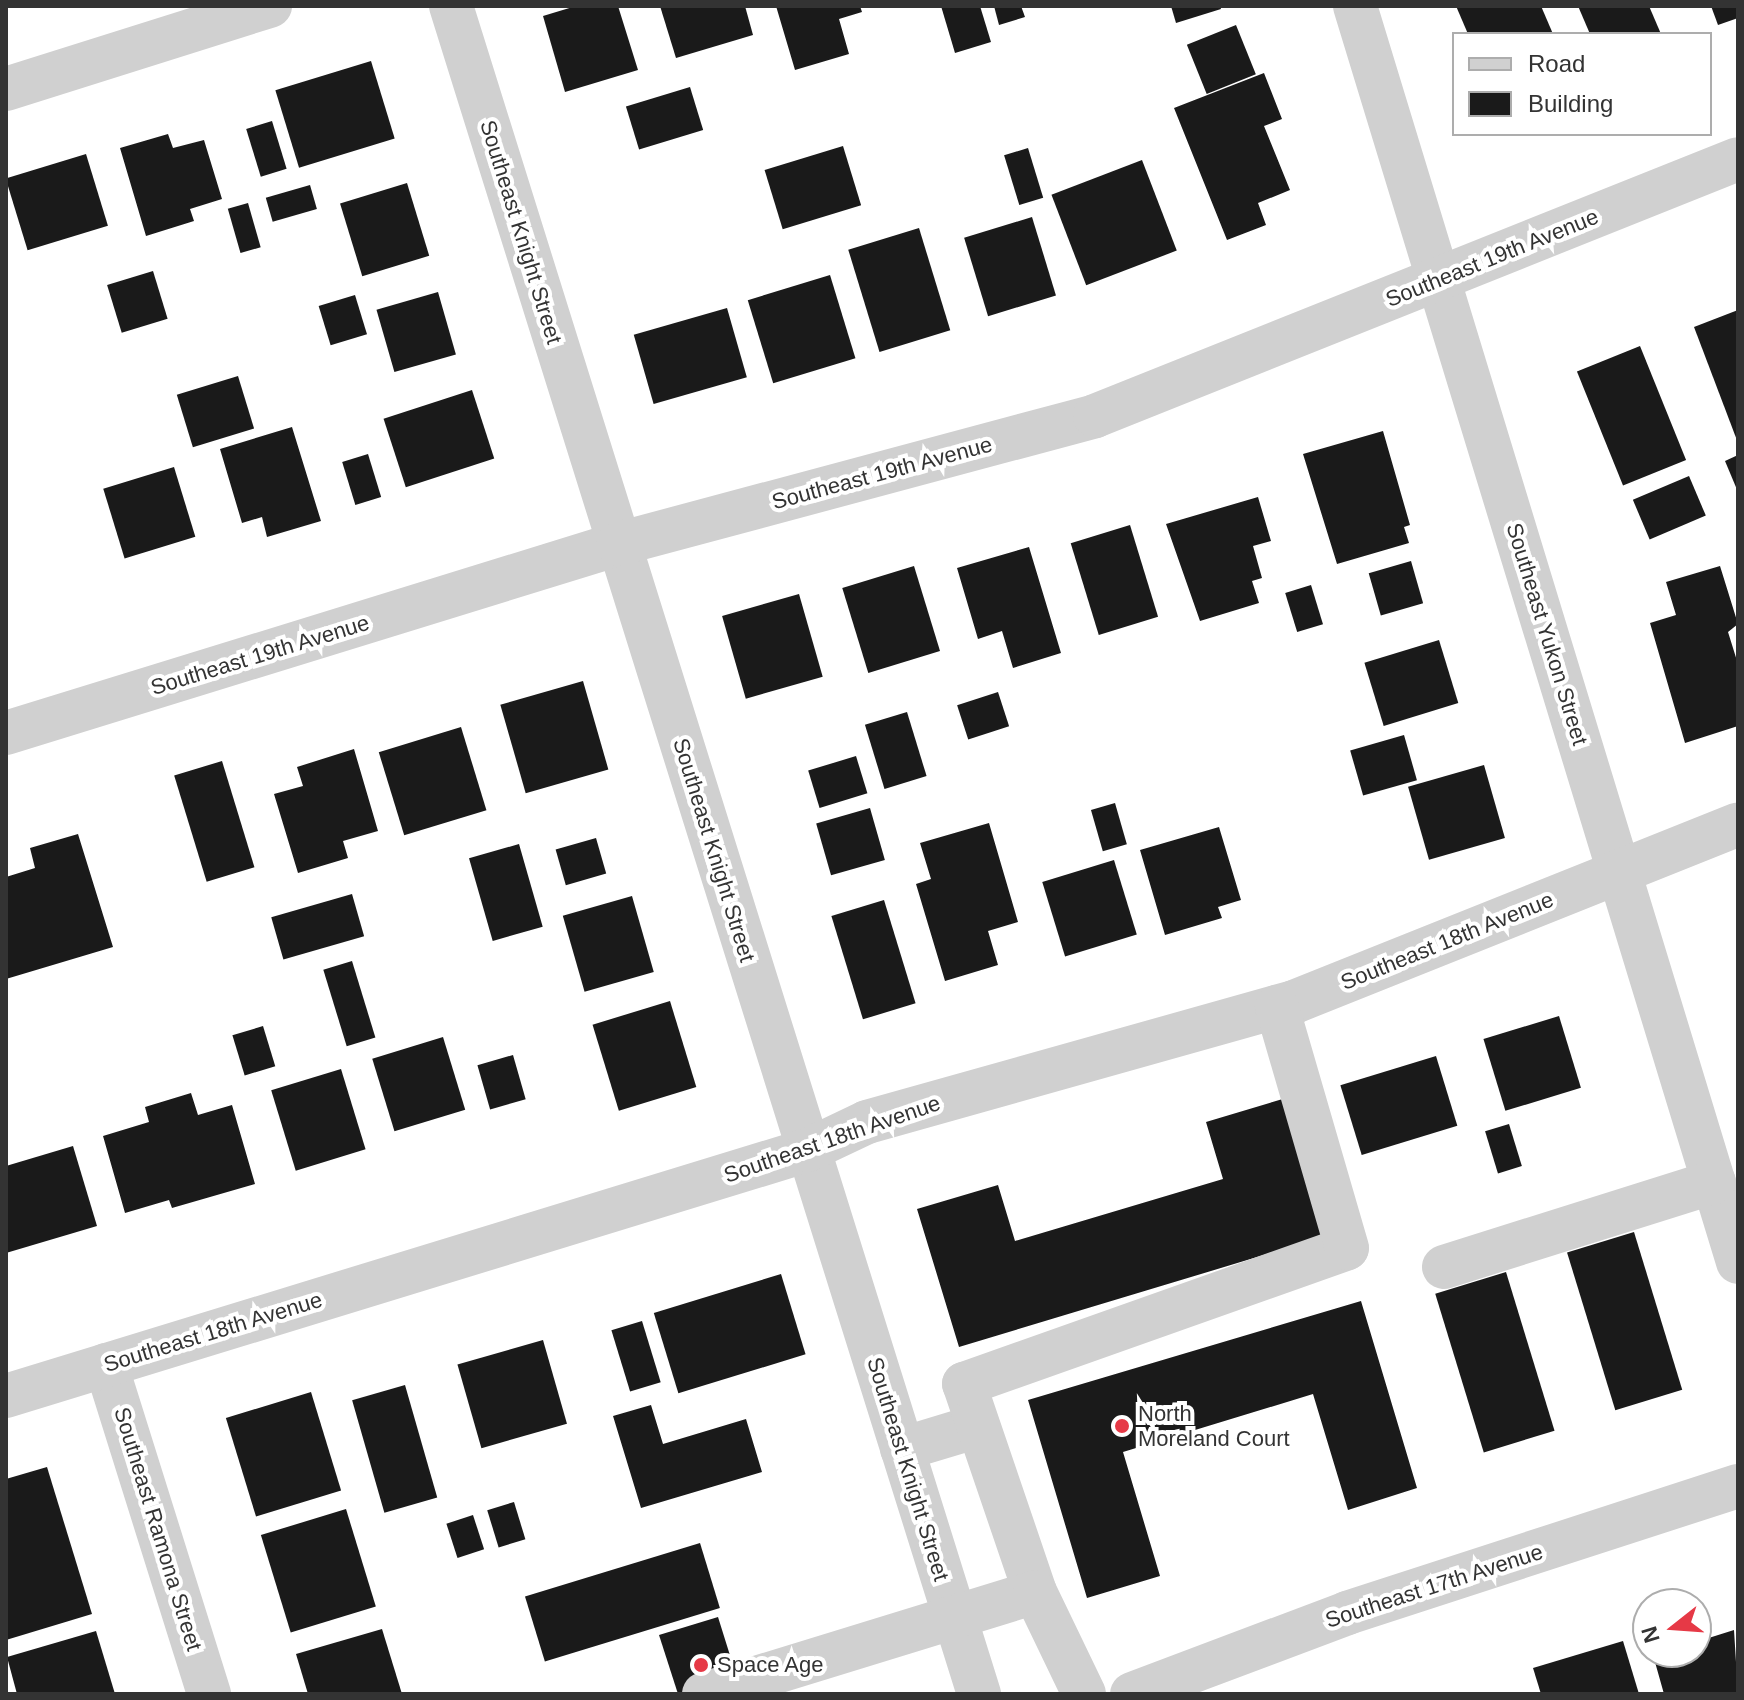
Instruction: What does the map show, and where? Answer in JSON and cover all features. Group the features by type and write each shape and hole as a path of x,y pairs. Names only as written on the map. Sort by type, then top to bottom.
{"street":[{"path":"6,89 270,6"},
{"name":"Southeast Knight Street","path":"451,6 979,1694"},
{"name":"Southeast Yukon Street","path":"1355,6 1738,1262"},
{"name":"Southeast 19th Avenue","path":"6,733 618,544 1095,416 1738,159"},
{"name":"Southeast 18th Avenue","path":"6,1396 808,1150 867,1122 1277,1007 1738,824"},
{"path":"1084,1694 1035,1592 964,1384 1347,1248 1277,1007"},
{"path":"1444,1267 1714,1182"},
{"name":"Southeast Ramona Street","path":"106,1365 209,1694"},
{"path":"902,1449 978,1426"},
{"name":"Southeast 17th Avenue","path":"1132,1694 1347,1613 1738,1486"},
{"path":"704,1694 799,1680 955,1619 1035,1592"}],"building":[{"path":"576,6 618,6 638,70 565,92 543,16"},
{"path":"660,6 745,6 753,35 676,58"},
{"path":"776,6 860,6 862,12 839,19 849,54 795,70"},
{"path":"941,6 980,6 991,42 955,53"},
{"path":"994,6 1021,6 1025,17 999,25"},
{"path":"1171,6 1220,6 1221,9 1176,23"},
{"path":"1456,6 1541,6 1552,32 1467,32"},
{"path":"1578,6 1649,6 1660,32 1589,32"},
{"path":"1711,6 1738,6 1738,18 1718,25"},
{"path":"1236,25 1256,74 1207,94 1187,45"},
{"path":"371,61 395,138 299,168 275,90"},
{"path":"1264,73 1282,119 1264,126 1290,190 1258,203 1266,225 1227,240 1174,108"},
{"path":"690,87 703,130 639,150 626,107"},
{"path":"272,121 287,169 261,177 246,129"},
{"path":"168,134 173,148 204,140 222,199 190,209 194,221 146,236 120,148"},
{"path":"843,146 861,205 783,229 765,170"},
{"path":"1028,148 1043,198 1019,205 1004,155"},
{"path":"86,154 108,226 28,250 6,178"},
{"path":"1142,160 1177,251 1086,285 1051,195"},
{"path":"407,183 429,256 362,276 340,203"},
{"path":"310,185 317,209 273,222 266,198"},
{"path":"248,203 261,247 240,253 228,209"},
{"path":"1032,217 1056,295 988,316 964,238"},
{"path":"919,228 950,330 880,352 848,250"},
{"path":"153,271 168,319 122,333 107,285"},
{"path":"830,275 855,358 773,383 748,300"},
{"path":"438,292 456,354 394,372 376,310"},
{"path":"355,295 367,334 331,345 319,306"},
{"path":"727,308 747,377 654,404 634,335"},
{"path":"1738,310 1738,443 1694,327"},
{"path":"1640,346 1686,460 1623,486 1577,371"},
{"path":"238,376 254,429 193,447 177,395"},
{"path":"472,390 494,458 406,487 384,419"},
{"path":"292,427 321,521 267,537 262,517 242,523 220,449"},
{"path":"1383,431 1410,525 1404,527 1409,543 1337,564 1303,454"},
{"path":"368,454 381,497 355,505 342,462"},
{"path":"1738,455 1738,492 1725,461"},
{"path":"174,467 195,537 125,558 103,489"},
{"path":"1689,476 1706,516 1650,539 1633,500"},
{"path":"1258,497 1271,541 1253,546 1262,578 1252,581 1259,603 1200,621 1166,524"},
{"path":"1130,525 1158,617 1099,635 1071,543"},
{"path":"1029,547 1061,653 1013,668 1002,631 978,639 957,568"},
{"path":"1411,561 1423,603 1381,615 1369,573"},
{"path":"914,566 940,651 868,673 842,588"},
{"path":"1720,566 1738,624 1728,632 1738,664 1738,726 1685,743 1650,623 1676,615 1666,582"},
{"path":"1311,585 1323,624 1297,632 1285,593"},
{"path":"799,594 823,677 746,699 722,616"},
{"path":"1439,640 1458,703 1384,726 1364,663"},
{"path":"583,681 608,769 526,793 500,705"},
{"path":"998,692 1009,726 968,740 957,705"},
{"path":"907,712 927,776 885,789 865,725"},
{"path":"461,727 486,810 404,835 379,752"},
{"path":"1404,735 1417,780 1363,796 1350,750"},
{"path":"354,749 378,831 343,841 348,858 298,873 274,794 303,786 297,767"},
{"path":"856,756 867,793 820,808 808,771"},
{"path":"222,761 254,867 207,882 174,776"},
{"path":"1484,765 1505,838 1429,860 1408,787"},
{"path":"1115,803 1127,844 1103,851 1091,810"},
{"path":"870,808 885,860 831,875 816,823"},
{"path":"989,823 1018,922 988,931 998,965 945,981 916,884 931,879 920,843"},
{"path":"1219,827 1241,900 1218,907 1222,918 1165,935 1140,850"},
{"path":"78,834 113,947 6,979 6,877 35,868 30,848"},
{"path":"596,838 606,874 566,885 556,850"},
{"path":"519,844 543,927 493,941 469,858"},
{"path":"1114,860 1137,935 1065,957 1042,882"},
{"path":"352,894 364,936 283,959 271,917"},
{"path":"632,896 654,972 585,992 563,916"},
{"path":"884,900 916,1003 863,1019 831,916"},
{"path":"352,961 375,1038 347,1046 323,970"},
{"path":"670,1001 696,1087 619,1111 593,1025"},
{"path":"1559,1016 1581,1088 1505,1111 1483,1039"},
{"path":"263,1026 275,1066 245,1076 232,1035"},
{"path":"443,1037 465,1110 394,1131 372,1059"},
{"path":"513,1055 526,1099 490,1109 477,1065"},
{"path":"1436,1056 1457,1126 1362,1155 1340,1085"},
{"path":"341,1069 366,1149 296,1171 271,1090"},
{"path":"191,1093 198,1115 232,1105 255,1184 172,1208 169,1200 125,1213 103,1136 149,1122 145,1107"},
{"path":"1286,1098 1327,1236 959,1347 917,1209 998,1185 1015,1241 1223,1179 1206,1122"},
{"path":"1509,1124 1522,1166 1498,1173 1485,1131"},
{"path":"73,1146 97,1226 6,1253 6,1166"},
{"path":"1634,1232 1682,1390 1615,1410 1567,1252"},
{"path":"1506,1272 1555,1431 1484,1452 1435,1294"},
{"path":"781,1274 806,1354 678,1393 654,1313"},
{"name":"North Moreland Court","path":"1361,1301 1417,1488 1348,1510 1313,1394 1123,1452 1160,1576 1087,1598 1028,1400"},
{"path":"642,1321 661,1382 630,1392 611,1330"},
{"path":"543,1340 567,1424 481,1448 457,1365"},
{"path":"405,1385 437,1497 384,1513 352,1400"},
{"path":"311,1392 341,1490 256,1517 226,1418"},
{"path":"651,1405 663,1444 746,1419 762,1472 641,1508 613,1416"},
{"path":"47,1467 92,1614 6,1640 6,1479"},
{"path":"514,1502 525,1539 499,1547 487,1510"},
{"path":"346,1509 376,1607 291,1633 261,1535"},
{"path":"473,1515 484,1549 457,1558 446,1524"},
{"path":"700,1543 720,1608 545,1662 525,1597"},
{"name":"Space Age","path":"718,1617 742,1694 678,1694 659,1635"},
{"path":"382,1629 402,1694 308,1694 296,1654"},
{"path":"1734,1630 1738,1694 1664,1694 1657,1668 1712,1668 1712,1637"},
{"path":"96,1631 115,1694 17,1694 7,1657"},
{"path":"1623,1641 1639,1694 1541,1694 1533,1668"}],"place":[{"name":"North Moreland Court","path":"1122,1426"},
{"name":"Space Age","path":"701,1665"}]}
